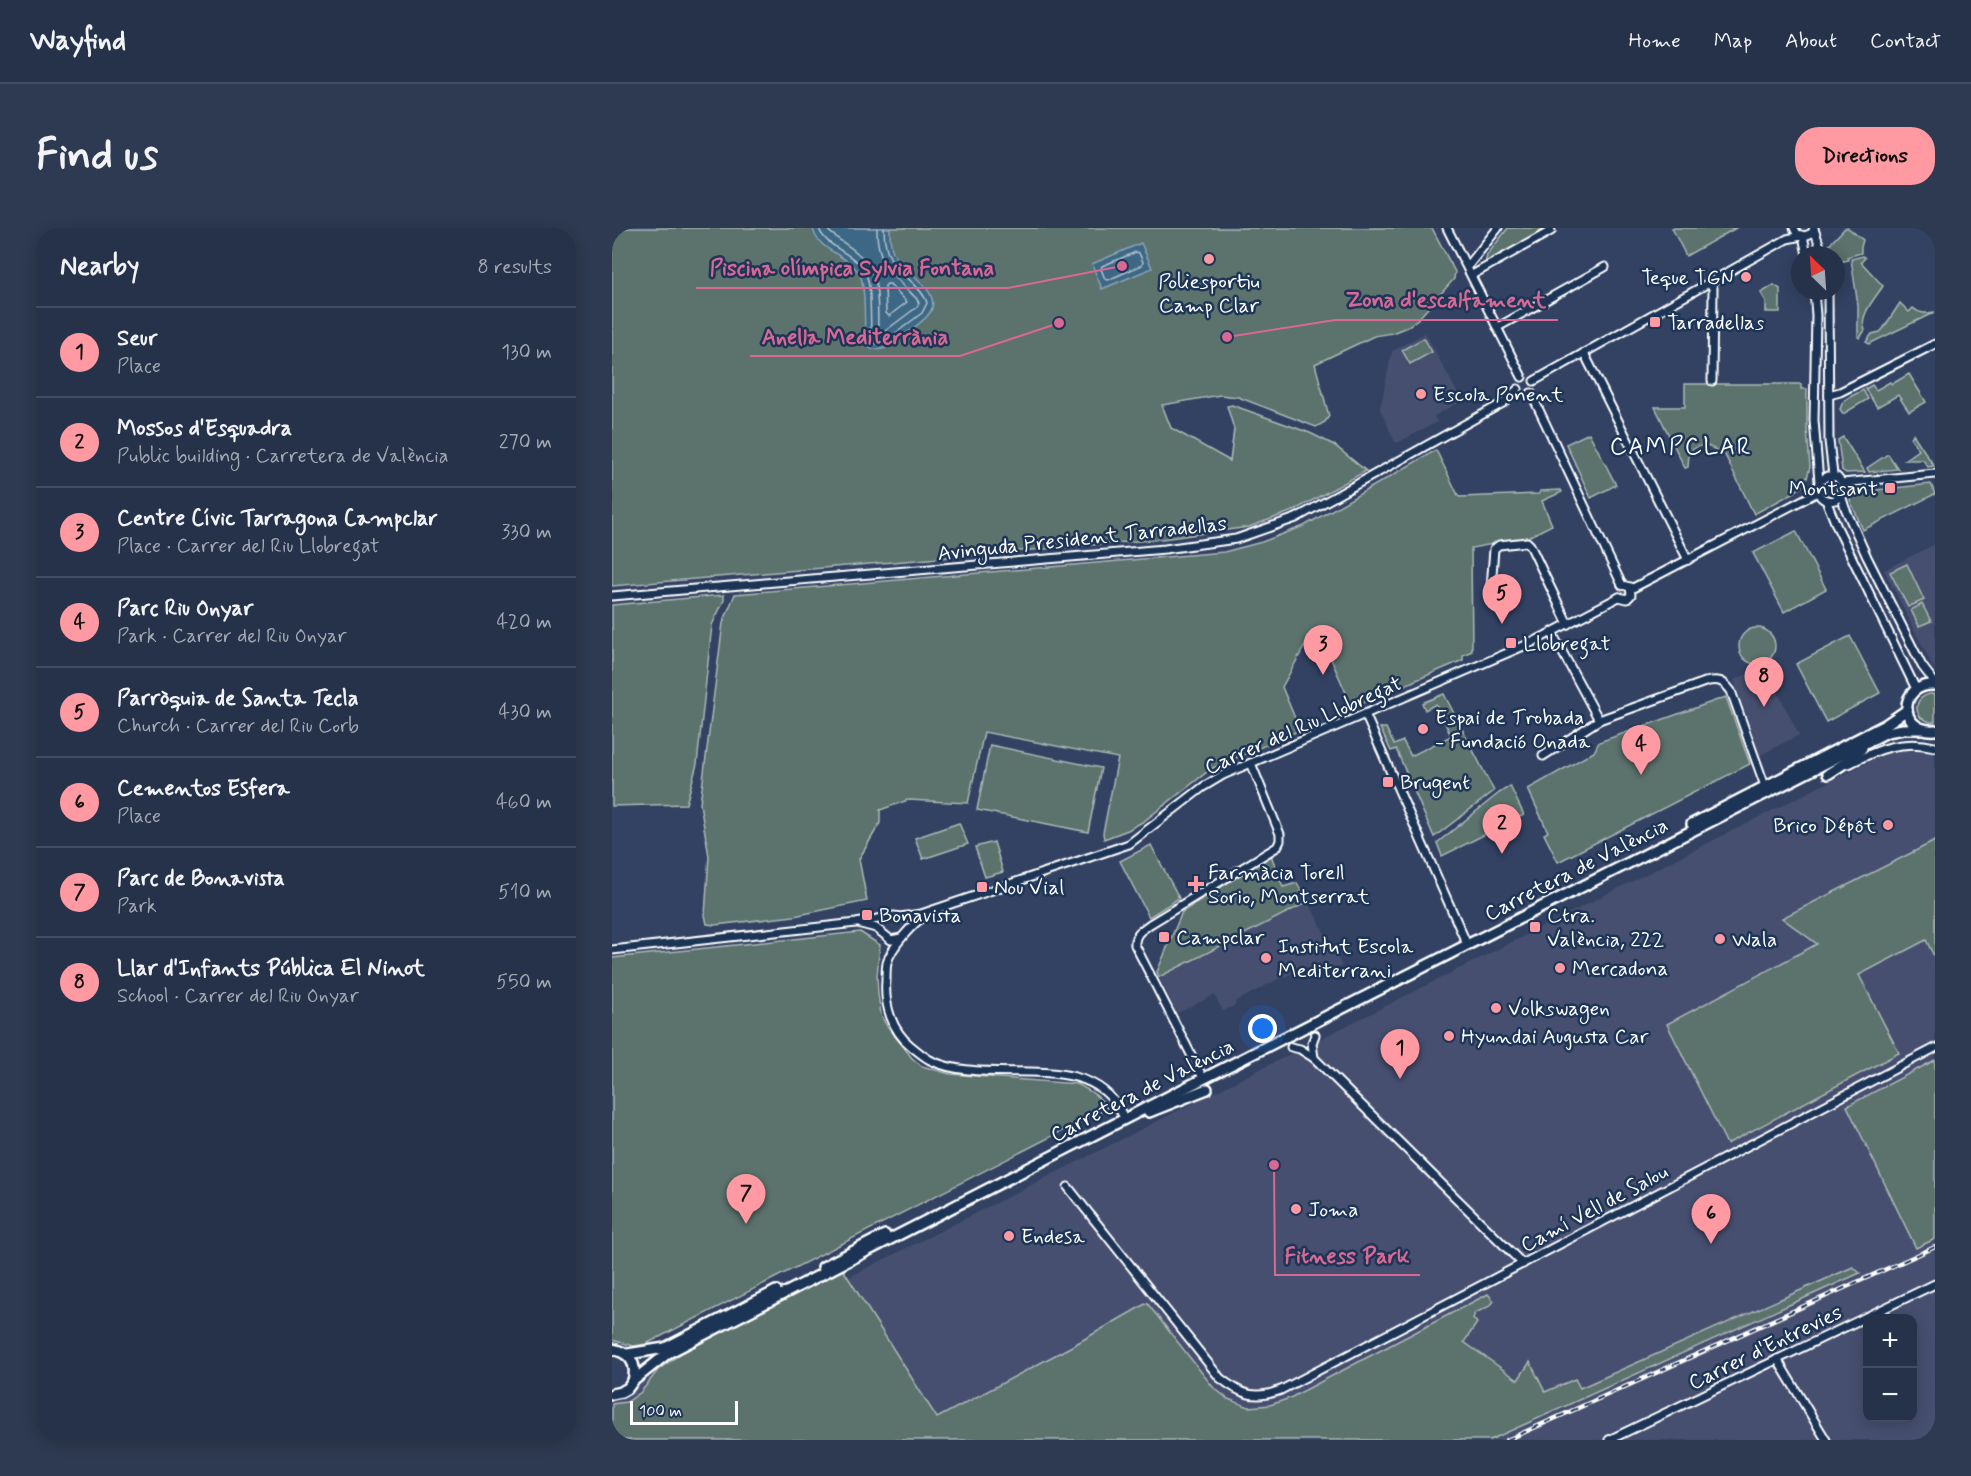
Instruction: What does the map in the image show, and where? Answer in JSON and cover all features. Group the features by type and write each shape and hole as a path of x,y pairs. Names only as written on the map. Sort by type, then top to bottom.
{"main road":[{"path":"1930,731 1910,720 1907,710 1910,695 1916,689 1935,684"},
{"name":"Carretera de València","path":"628,1354 665,1348 1885,725 1907,710"},
{"name":"Carretera de València","path":"612,1394 627,1388 673,1351 1102,1130 1867,742 1887,732 1902,729 1930,731"},
{"path":"1828,774 1851,759 1867,742"},
{"path":"1102,1130 1207,1089"},
{"path":"612,1349 628,1354 635,1366 633,1381"}],"street":[{"path":"1447,228 1522,377"},
{"path":"1468,266 1498,228"},
{"path":"1787,239 1794,228 1802,236 1805,246"},
{"path":"1534,381 1787,239 1809,235 1814,229"},
{"path":"1814,229 1820,246"},
{"path":"1472,275 1551,231"},
{"path":"1498,327 1605,267"},
{"path":"1710,283 1713,288 1712,381"},
{"path":"1815,300 1814,429 1818,492"},
{"path":"1828,300 1829,441 1833,475"},
{"path":"1829,395 1935,344"},
{"path":"1584,353 1688,560"},
{"path":"1529,376 1534,381 1534,389 1531,393 1525,394 1518,389 1517,383 1522,377 1529,376"},
{"name":"Avinguda President Tarradellas","path":"612,596 1165,549 1236,539 1296,518 1503,403 1518,389"},
{"path":"1531,393 1622,585"},
{"path":"1842,483 1935,474"},
{"path":"1819,482 1822,478 1833,475 1842,483 1841,495 1846,511 1867,557 1922,666 1935,684"},
{"path":"1631,589 1818,492"},
{"path":"1818,492 1826,500 1916,689"},
{"path":"1826,500 1835,500 1841,495"},
{"path":"1490,600 1494,549 1498,545 1527,542 1568,624"},
{"path":"1622,585 1627,585 1631,589 1631,595 1627,599 1619,597 1617,590 1622,585"},
{"name":"Carrer del Riu Llobregat","path":"900,917 921,915 1129,844 1203,786 1552,633 1619,597"},
{"path":"1552,633 1599,720"},
{"path":"1543,756 1599,720 1705,682 1717,680 1723,681 1731,691 1765,786"},
{"path":"1365,714 1466,940"},
{"path":"1828,774 1893,745 1908,743 1935,747"},
{"path":"1201,1074 1134,940 1137,934 1150,924 1276,847 1280,841 1280,834 1251,763"},
{"name":"Carrer del Riu Llobregat","path":"889,958 903,935 922,917 937,908"},
{"path":"612,950 856,923 894,916 900,917 906,926 903,935 891,940 869,924 856,923"},
{"path":"884,935 882,925 888,918"},
{"name":"Carrer del Riu Llobregat","path":"884,935 889,958 886,997 892,1020 905,1041 930,1060 968,1069 1083,1078 1105,1090 1122,1114"},
{"path":"1314,1058 1312,1043 1315,1035"},
{"path":"1291,1047 1300,1049 1314,1058 1523,1264"},
{"name":"Camí Vell de Salou","path":"1068,1187 1220,1377 1233,1388 1245,1393 1256,1396 1268,1395 1935,1048"},
{"name":"Carrer d'Entrevies","path":"1609,1440 1935,1284"},
{"path":"1777,1359 1826,1440"}],"shaded area":[{"name":"Escola Ponent","path":"1425,333 1462,401 1434,416 1437,422 1395,442 1380,409 1392,351"},
{"path":"1935,544 1935,671 1884,570"},
{"path":"1765,666 1799,735 1760,755 1734,680"},
{"path":"1894,749 1935,752 1935,1440 612,1440 612,1397"},
{"name":"Institut Escola Mediterrani","path":"1309,903 1342,966 1315,979 1307,966 1235,1002 1236,1005 1223,1011 1214,995 1177,1013 1159,977"}],"green space":[{"path":"612,228 1432,228 1455,272 1454,279 1419,318 1407,327 1392,333 1374,336 1315,364 1329,416 1325,422 1316,427 1238,397 1220,395 1162,405 1171,428 1230,461 1234,429 1227,406 1232,405 1310,433 1334,445 1366,471 1293,511 1249,527 1162,539 612,586"},
{"path":"1508,228 1549,228 1485,264 1487,255"},
{"path":"1672,228 1736,228 1686,256"},
{"path":"1845,228 1863,240 1861,253 1847,257 1848,260 1845,261 1845,246 1829,245"},
{"path":"1863,256 1865,258 1861,262 1883,286 1866,313 1863,325 1865,330 1860,338 1858,337 1858,306 1851,259"},
{"path":"1774,285 1780,289 1780,312 1766,312 1766,301 1761,293"},
{"path":"1900,303 1909,312 1913,308 1922,313 1935,312 1869,344 1866,342 1872,334 1883,329"},
{"path":"1424,338 1432,352 1410,364 1402,350"},
{"path":"1909,374 1926,402 1909,412 1898,395 1877,407 1865,389 1872,385 1876,390"},
{"path":"1685,384 1801,384 1801,389 1807,389 1810,467 1802,486 1754,514 1722,449 1717,452 1707,445 1696,447 1689,452 1688,467 1685,468 1655,407 1685,407"},
{"path":"1863,390 1868,399 1843,414 1840,409 1843,402"},
{"path":"1589,433 1616,485 1591,498 1566,444"},
{"path":"1913,434 1934,466 1928,467 1923,460 1905,460 1919,450 1911,438"},
{"path":"1843,437 1865,472 1846,473 1842,470 1838,440"},
{"path":"1436,450 1459,497 1539,494 1540,491 1561,490 1562,492 1542,501 1552,525 1526,538 1471,548 1472,651 1463,655 1463,660 1349,709 1351,704 1322,639 1304,647 1282,687 1300,730 1211,769 1144,821 1104,839 1103,833 1118,758 984,732 968,803 908,800 880,810 880,823 859,859 867,901 794,916 707,924 705,915 709,856 700,804 723,623 735,594 1224,552 1262,542 1304,526"},
{"path":"1888,454 1898,469 1869,472 1867,468"},
{"path":"1931,484 1935,494 1863,530 1850,500 1852,495 1858,492"},
{"path":"1796,531 1826,589 1784,612 1753,553"},
{"path":"1907,564 1924,600 1908,607 1890,572"},
{"path":"724,595 724,600 712,625 697,764 686,804 612,806 612,605"},
{"path":"1922,604 1931,621 1919,626 1911,610"},
{"path":"1757,628 1770,633 1775,646 1770,659 1757,664 1744,659 1739,646 1744,633"},
{"path":"1850,636 1880,693 1826,722 1796,664"},
{"path":"1444,694 1494,791 1434,837 1396,749 1391,751 1380,728 1386,728 1394,745 1403,741 1411,756 1451,736 1436,704 1425,710 1422,703"},
{"path":"1935,694 1935,722 1921,718 1917,710 1919,700"},
{"path":"1726,697 1750,764 1558,862 1544,834 1548,832 1528,789 1594,752 1599,742"},
{"path":"990,745 1101,768 1088,832 977,810"},
{"path":"1510,786 1524,815 1442,856 1437,843"},
{"path":"959,823 968,844 923,859 915,838"},
{"path":"1935,841 1935,958 1926,940 1859,975 1899,1053 1727,1144 1667,1024 1817,944 1782,918"},
{"path":"994,842 1003,872 985,877 975,847"},
{"path":"1151,845 1179,898 1149,917 1120,861"},
{"path":"1271,855 1283,887 1297,883 1308,902 1159,977 1157,972 1182,912"},
{"path":"860,932 880,945 878,994 885,1023 912,1058 922,1066 950,1074 1077,1084 1098,1097 1107,1108 646,1344 634,1346 612,1340 612,958"},
{"path":"1935,1060 1935,1239 1916,1248 1847,1106"},
{"path":"1853,1267 1860,1273 1490,1440 612,1440 612,1404 627,1402 641,1392 658,1370 683,1352 730,1328 730,1325 842,1268 937,1418 1147,1303 1213,1387 1228,1399 1249,1407 1270,1405 1290,1398 1488,1294 1494,1301 1490,1306 1475,1313 1473,1318 1477,1323 1464,1342 1518,1380 1530,1362 1545,1392 1575,1379 1580,1388"}],"water":[{"path":"813,228 890,228 891,244 895,256 929,292 932,307 928,315 887,347 876,350 871,347 865,338 864,294 859,273 848,261 820,242"},
{"path":"1141,243 1152,268 1102,289 1092,264"}],"railway":[{"path":"1507,1440 1935,1247"}],"place":[{"name":"Poliesportiu Camp Clar","path":"1209,259"},
{"name":"Piscina olímpica Sylvia Fontana","path":"1122,266"},
{"name":"Teque TGN","path":"1746,277"},
{"name":"Tarradellas","path":"1655,322"},
{"name":"Anella Mediterrània","path":"1059,323"},
{"name":"Zona d'escalfament","path":"1227,337"},
{"name":"Escola Ponent","path":"1421,394"},
{"name":"Montsant","path":"1890,488"},
{"name":"Parròquia de Santa Tecla","path":"1502,624"},
{"name":"Llobregat","path":"1511,643"},
{"name":"Centre Cívic Tarragona Campclar","path":"1323,675"},
{"name":"Llar d'Infants Pública El Ninot","path":"1764,707"},
{"name":"Espai de Trobada - Fundació Onada","path":"1423,729"},
{"name":"Parc Riu Onyar","path":"1641,775"},
{"name":"Brugent","path":"1388,782"},
{"name":"Brico Dépôt","path":"1888,825"},
{"name":"Mossos d'Esquadra","path":"1502,854"},
{"name":"Farmàcia Torell Sorio, Montserrat","path":"1196,884"},
{"name":"Nou Vial","path":"982,887"},
{"name":"Bonavista","path":"867,915"},
{"name":"Ctra. València, 222","path":"1535,927"},
{"name":"Campclar","path":"1164,937"},
{"name":"Wala","path":"1720,939"},
{"name":"Institut Escola Mediterrani","path":"1266,958"},
{"name":"Mercadona","path":"1560,968"},
{"name":"Volkswagen","path":"1496,1008"},
{"name":"Hyundai Augusta Car","path":"1449,1036"},
{"name":"Seur","path":"1400,1079"},
{"name":"Fitness Park","path":"1274,1165"},
{"name":"Joma","path":"1296,1209"},
{"name":"Parc de Bonavista","path":"746,1224"},
{"name":"Endesa","path":"1009,1236"},
{"name":"Cementos Esfera","path":"1711,1244"}],"district":[{"name":"CAMPCLAR","path":"1681,446"}]}
